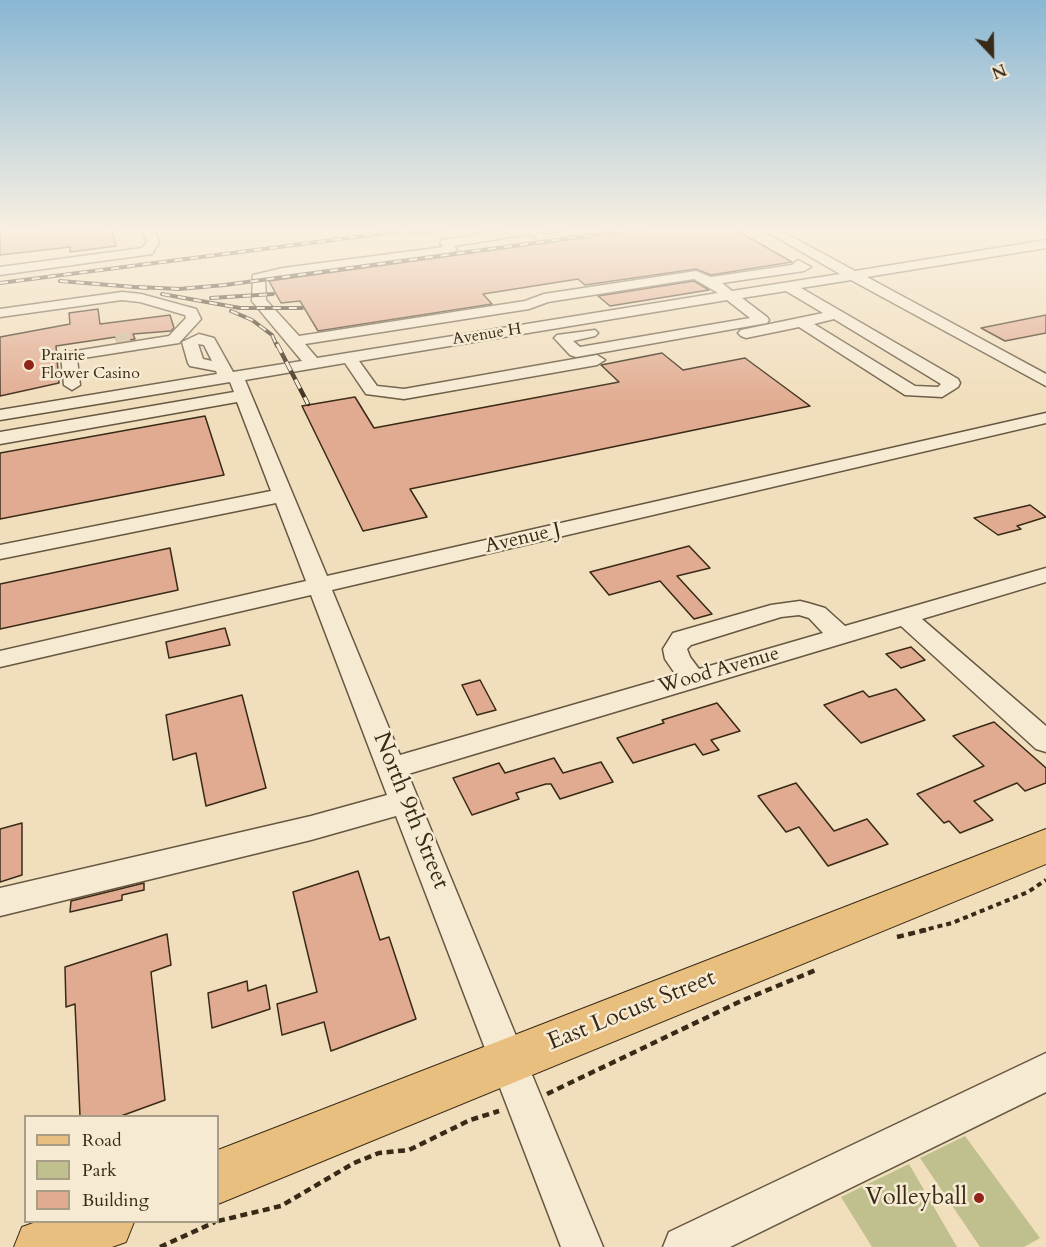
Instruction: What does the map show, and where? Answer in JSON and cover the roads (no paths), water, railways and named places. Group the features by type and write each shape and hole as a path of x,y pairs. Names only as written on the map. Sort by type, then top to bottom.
{"main road":[{"name":"East Locust Street","path":"219,1177 516,1082 1046,846"},
{"path":"42,1247 101,1223"}],"street":[{"path":"259,287 260,301 313,364"},
{"path":"295,342 529,305 544,298 616,287"},
{"path":"717,287 762,320 576,352 562,338 744,308"},
{"name":"Avenue H","path":"0,415 232,379 781,287"},
{"path":"790,287 952,383 942,392 911,391 803,323"},
{"path":"873,287 1046,381"},
{"path":"0,313 122,296 141,298 191,312 194,319 174,340 69,356"},
{"path":"111,311 164,304"},
{"path":"0,326 51,319 50,306"},
{"path":"349,358 372,390 404,394 826,319 830,316 830,311"},
{"path":"604,316 634,342"},
{"path":"134,338 161,336 174,340"},
{"path":"174,340 189,384"},
{"path":"69,356 116,341"},
{"path":"69,356 72,385"},
{"path":"0,438 232,379"},
{"name":"North 9th Street","path":"232,379 283,495 582,1247"},
{"name":"Avenue J","path":"0,659 1046,418"},
{"path":"0,552 283,495"},
{"name":"Wood Avenue","path":"393,768 1046,575"},
{"path":"693,679 678,659 675,649 682,639 779,610 801,608 818,613 841,636"},
{"path":"905,617 1046,742"},
{"path":"0,902 311,828 406,801"},
{"path":"684,1247 1046,1072"}],"tunnel":[{"path":"116,341 134,338"}],"railway":[{"path":"137,287 147,288"},
{"path":"143,287 179,289 200,287"},
{"path":"162,294 240,308 302,308"},
{"path":"211,298 273,294"},
{"path":"231,311 252,320 272,335 277,346"},
{"path":"277,344 308,404"}],"place":[{"name":"Prairie Flower Casino","path":"29,365"},
{"name":"Volleyball","path":"979,1198"}]}
